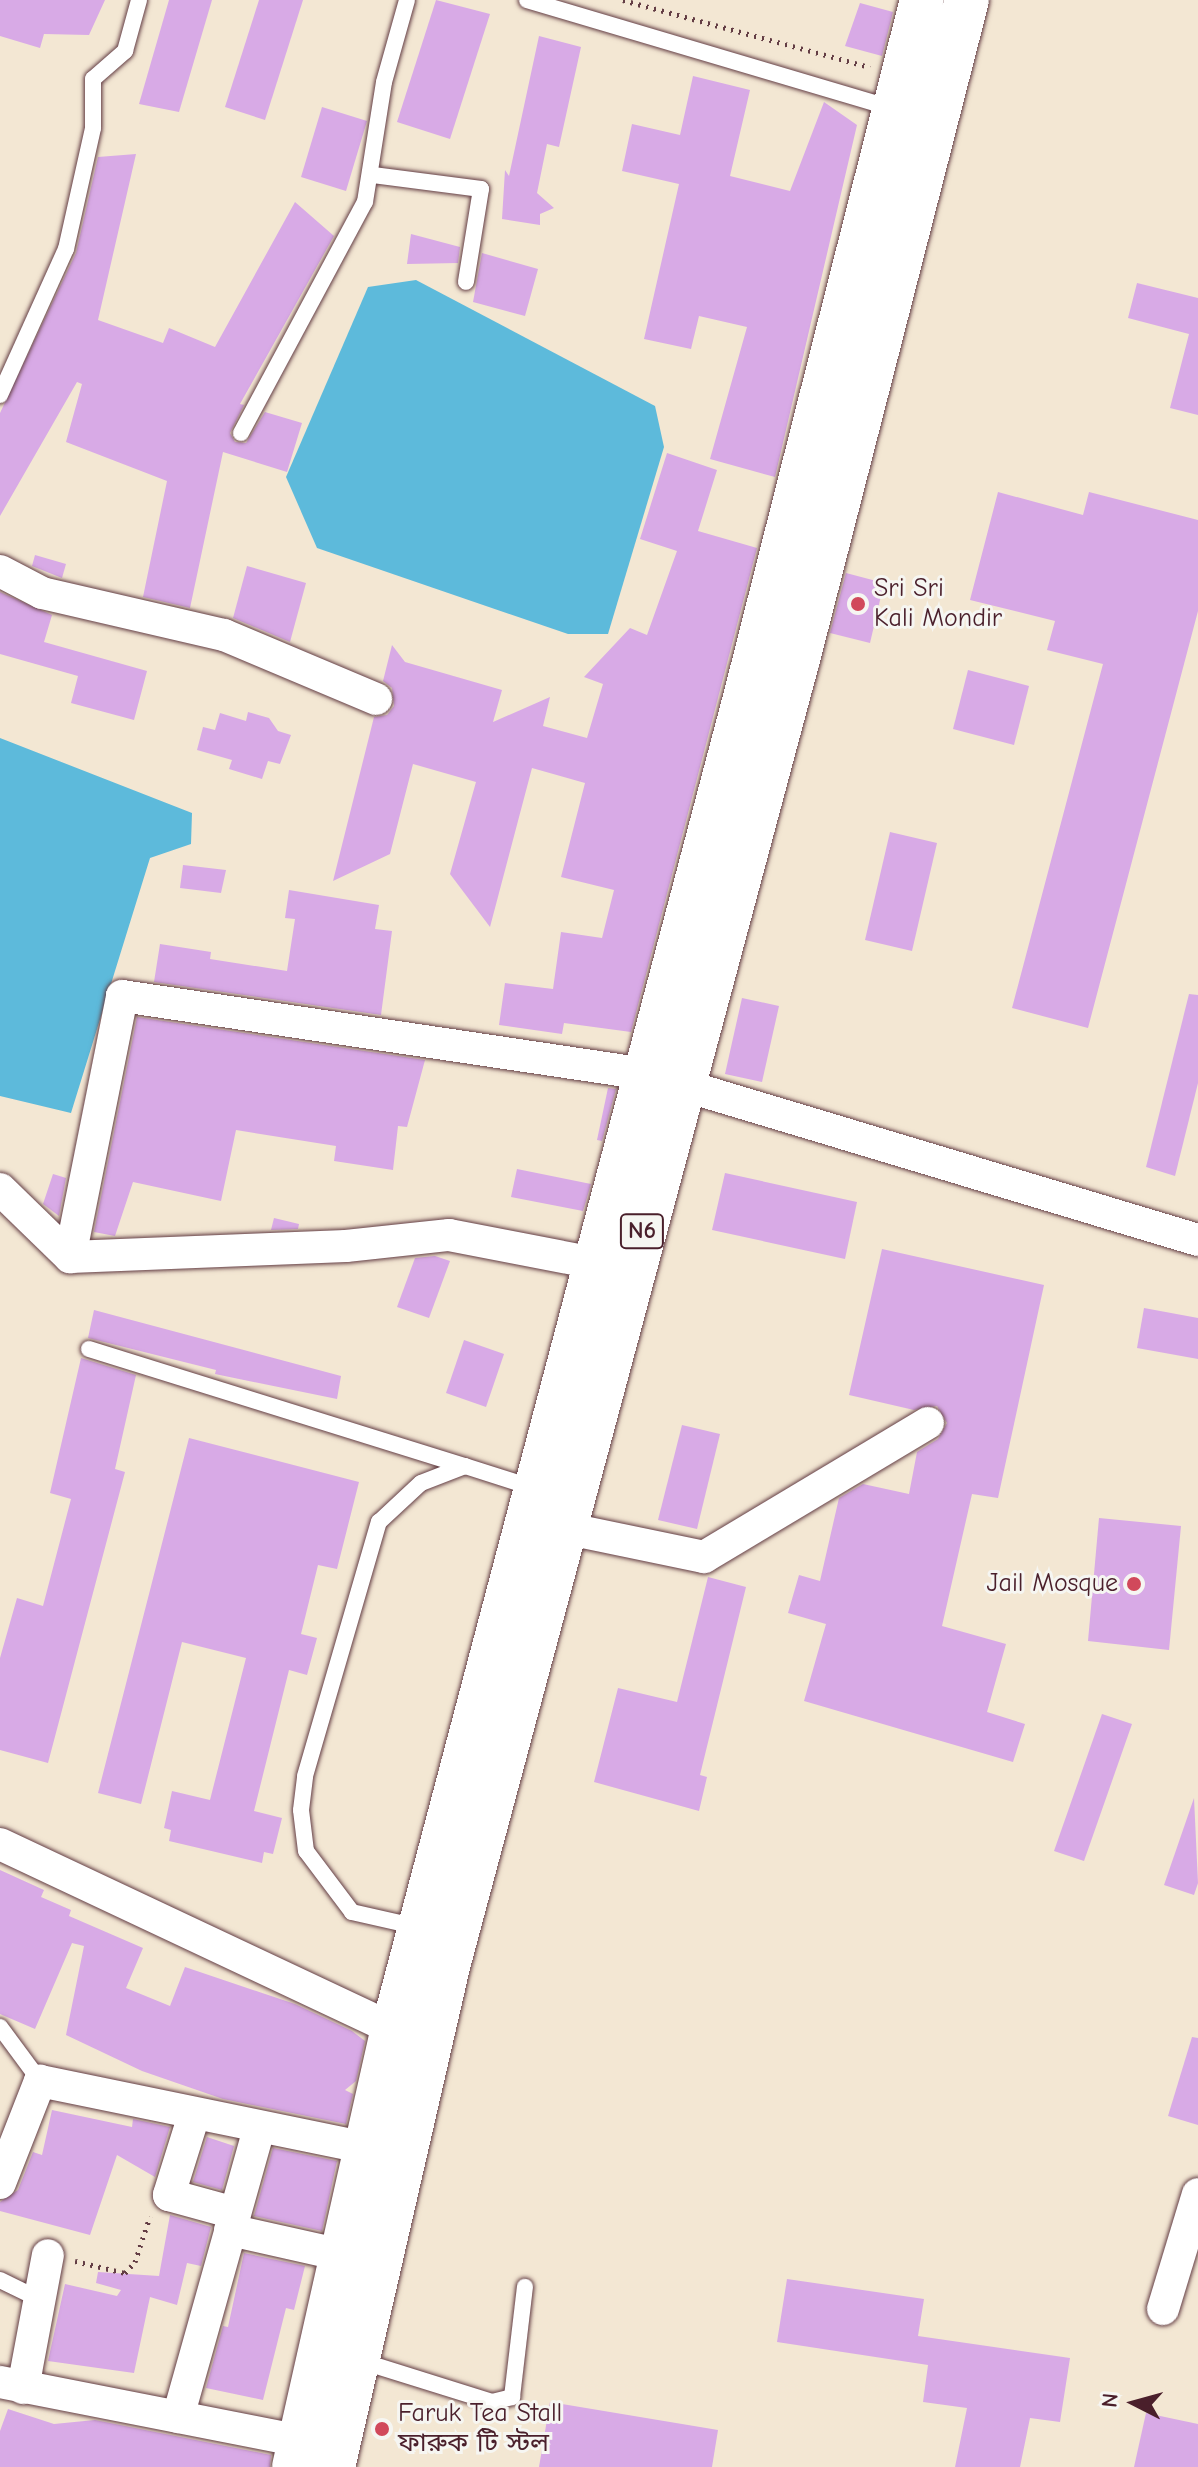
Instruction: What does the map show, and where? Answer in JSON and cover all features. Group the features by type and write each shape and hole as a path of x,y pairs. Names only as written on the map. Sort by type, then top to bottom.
{"highway":[{"name":"N6","path":"309,2458 342,2255 367,2148 412,2031 564,1528 664,1080 922,0"},
{"name":"N6","path":"309,2458 360,2360 412,2031 419,1927 534,1488 595,1263 664,1080 967,0"}],"street":[{"path":"0,571 42,593 224,635 376,699"},
{"path":"70,1257 122,996 664,1080 1198,1240"},
{"path":"0,1189 70,1257 346,1246 449,1235 595,1263"},
{"path":"564,1528 704,1557 928,1423"},
{"path":"0,1844 412,2031"},
{"path":"0,2183 40,2081 367,2148"},
{"path":"194,2115 169,2195 233,2221 342,2255"},
{"path":"178,2417 259,2128"},
{"path":"1163,2309 1198,2194"},
{"path":"48,2255 39,2299 12,2385 178,2417 309,2458"}],"lane":[{"path":"0,395 66,249 93,128 93,79 125,51 139,0"},
{"path":"241,433 365,202 373,175 384,82 407,0"},
{"path":"527,0 898,92"},
{"path":"373,175 481,189 466,282"},
{"path":"89,1349 534,1488"},
{"path":"419,1927 352,1912 306,1851 301,1810 305,1776 379,1522 421,1483 465,1466"},
{"path":"0,2027 40,2081"},
{"path":"0,2280 39,2299"},
{"path":"360,2360 492,2402 512,2397 525,2287"}],"path":[{"path":"623,0 898,92"},
{"path":"48,2255 125,2273 135,2262 152,2211 169,2195"}],"water":[{"path":"416,280 655,406 664,447 608,634 568,634 317,548 286,477 368,287"},
{"path":"0,738 192,813 191,844 150,858 71,1113 0,1096"}],"building":[{"path":"0,0 105,0 89,35 44,34 40,48 0,36"},
{"path":"169,0 212,0 179,112 139,104"},
{"path":"259,0 303,0 265,120 225,107"},
{"path":"436,0 490,14 450,139 397,122"},
{"path":"860,3 893,12 882,56 845,46"},
{"path":"539,36 581,47 559,147 547,144 537,193 554,208 540,214 540,225 502,219 505,170 509,176"},
{"path":"693,76 750,90 730,176 790,191 824,102 857,125 775,477 710,459 747,327 699,316 691,349 644,339 679,184 622,171 632,124 680,135"},
{"path":"322,107 367,121 346,191 301,177"},
{"path":"136,154 98,320 163,343 169,328 215,347 295,202 334,236 240,404 244,405 230,433 235,442 246,443 265,412 302,423 287,472 223,452 190,608 143,597 167,481 66,442 82,384 77,382 0,516 0,413 76,253 98,157"},
{"path":"411,234 460,247 458,263 407,264"},
{"path":"482,253 538,269 525,316 473,302"},
{"path":"1137,283 1198,298 1198,415 1170,408 1189,334 1128,318"},
{"path":"667,453 717,470 698,531 757,548 631,1032 564,1023 562,1034 499,1025 505,983 553,989 561,932 602,938 614,890 561,877 585,783 532,768 490,927 450,874 476,782 413,764 390,854 333,881 374,717 387,715 394,706 392,688 383,681 392,645 405,662 502,690 493,722 550,697 543,726 587,738 603,684 584,677 630,628 647,635 677,551 640,539"},
{"path":"998,492 1083,515 1089,492 1198,520 1198,611 1088,1028 1012,1008 1103,664 1047,650 1055,621 970,600"},
{"path":"35,555 66,564 62,578 32,566"},
{"path":"247,566 306,583 290,642 233,618"},
{"name":"Sri Sri Kali Mondir","path":"846,573 884,583 870,643 830,633"},
{"path":"0,592 52,615 44,642 147,671 134,720 71,703 78,676 0,654"},
{"path":"968,670 1029,686 1014,745 953,729"},
{"path":"248,712 269,718 278,731 291,735 280,764 268,761 262,779 229,769 232,760 197,750 203,727 215,730 220,713 246,721"},
{"path":"890,832 937,843 912,951 865,940"},
{"path":"183,865 226,870 221,893 180,888"},
{"path":"289,890 379,905 375,929 392,931 381,1015 154,982 160,944 211,952 210,959 287,971 295,919 285,918"},
{"path":"1189,994 1198,995 1198,1083 1175,1176 1146,1167"},
{"path":"742,998 779,1006 762,1082 725,1074"},
{"path":"137,1017 425,1060 407,1127 398,1126 393,1170 334,1161 336,1146 236,1130 221,1201 133,1182 115,1236 94,1232"},
{"path":"608,1088 616,1089 602,1141 597,1140"},
{"path":"517,1169 591,1184 583,1211 511,1197"},
{"path":"725,1173 857,1202 845,1259 712,1230"},
{"path":"53,1174 66,1178 59,1216 43,1204"},
{"path":"274,1218 299,1224 298,1229 271,1230"},
{"path":"882,1249 1044,1285 998,1498 972,1494 942,1626 1006,1644 987,1712 1025,1724 1013,1762 804,1701 826,1624 788,1613 799,1575 820,1581 839,1498 863,1484 909,1494 917,1452 938,1439 947,1423 937,1406 914,1410 849,1395"},
{"path":"435,1256 450,1261 429,1318 397,1307 415,1258"},
{"path":"1144,1308 1198,1318 1198,1359 1137,1348"},
{"path":"94,1310 341,1376 337,1399 215,1374 216,1370 88,1338"},
{"path":"464,1340 504,1354 486,1407 446,1393"},
{"path":"81,1358 136,1375 115,1469 125,1472 48,1763 0,1750 0,1658 17,1598 43,1606 71,1499 50,1493"},
{"path":"682,1425 720,1434 697,1529 658,1520"},
{"path":"189,1438 359,1482 337,1569 318,1565 301,1634 317,1638 307,1675 289,1670 254,1811 282,1818 273,1854 264,1852 262,1863 169,1841 171,1830 164,1828 172,1791 210,1800 246,1658 182,1642 141,1804 98,1793"},
{"name":"Jail Mosque","path":"1099,1518 1181,1526 1169,1650 1088,1641"},
{"path":"708,1577 746,1587 700,1775 707,1777 699,1811 594,1782 618,1688 677,1702"},
{"path":"1102,1714 1132,1724 1084,1861 1054,1851"},
{"path":"1194,1798 1198,1883 1194,1895 1164,1885"},
{"path":"0,1870 44,1890 41,1897 71,1910 69,1916 143,1948 126,1988 170,2006 185,1967 295,2004 352,2031 365,2041 356,2081 345,2090 353,2094 346,2124 223,2099 142,2071 66,2035 84,1946 72,1943 35,2029 0,2014"},
{"path":"1192,2037 1198,2038 1198,2125 1168,2116"},
{"path":"52,2110 132,2127 133,2119 170,2127 155,2177 117,2155 90,2235 0,2211 0,2202 18,2190 33,2152 42,2155"},
{"path":"207,2137 234,2146 222,2190 193,2182"},
{"path":"273,2148 337,2161 322,2231 254,2216"},
{"path":"170,2215 211,2227 201,2266 187,2263 177,2305 150,2297 134,2373 48,2361 65,2284 117,2296 121,2290 96,2283 98,2272 159,2276"},
{"path":"244,2253 305,2266 294,2310 286,2308 263,2400 206,2388 223,2326 228,2327"},
{"path":"787,2279 924,2299 918,2336 1070,2358 1060,2422 1030,2418 1020,2467 955,2467 967,2408 923,2402 928,2365 777,2342"},
{"path":"550,2402 718,2430 712,2467 539,2467"},
{"path":"8,2409 54,2424 95,2420 271,2455 270,2467 0,2467 0,2431"},
{"path":"1146,2413 1198,2424 1198,2467 1134,2467"}],"place":[{"name":"Sri Sri Kali Mondir","path":"858,604"},
{"name":"Jail Mosque","path":"1134,1584"},
{"name":"Faruk Tea Stall ফারুক টি স্টল","path":"382,2429"}]}
